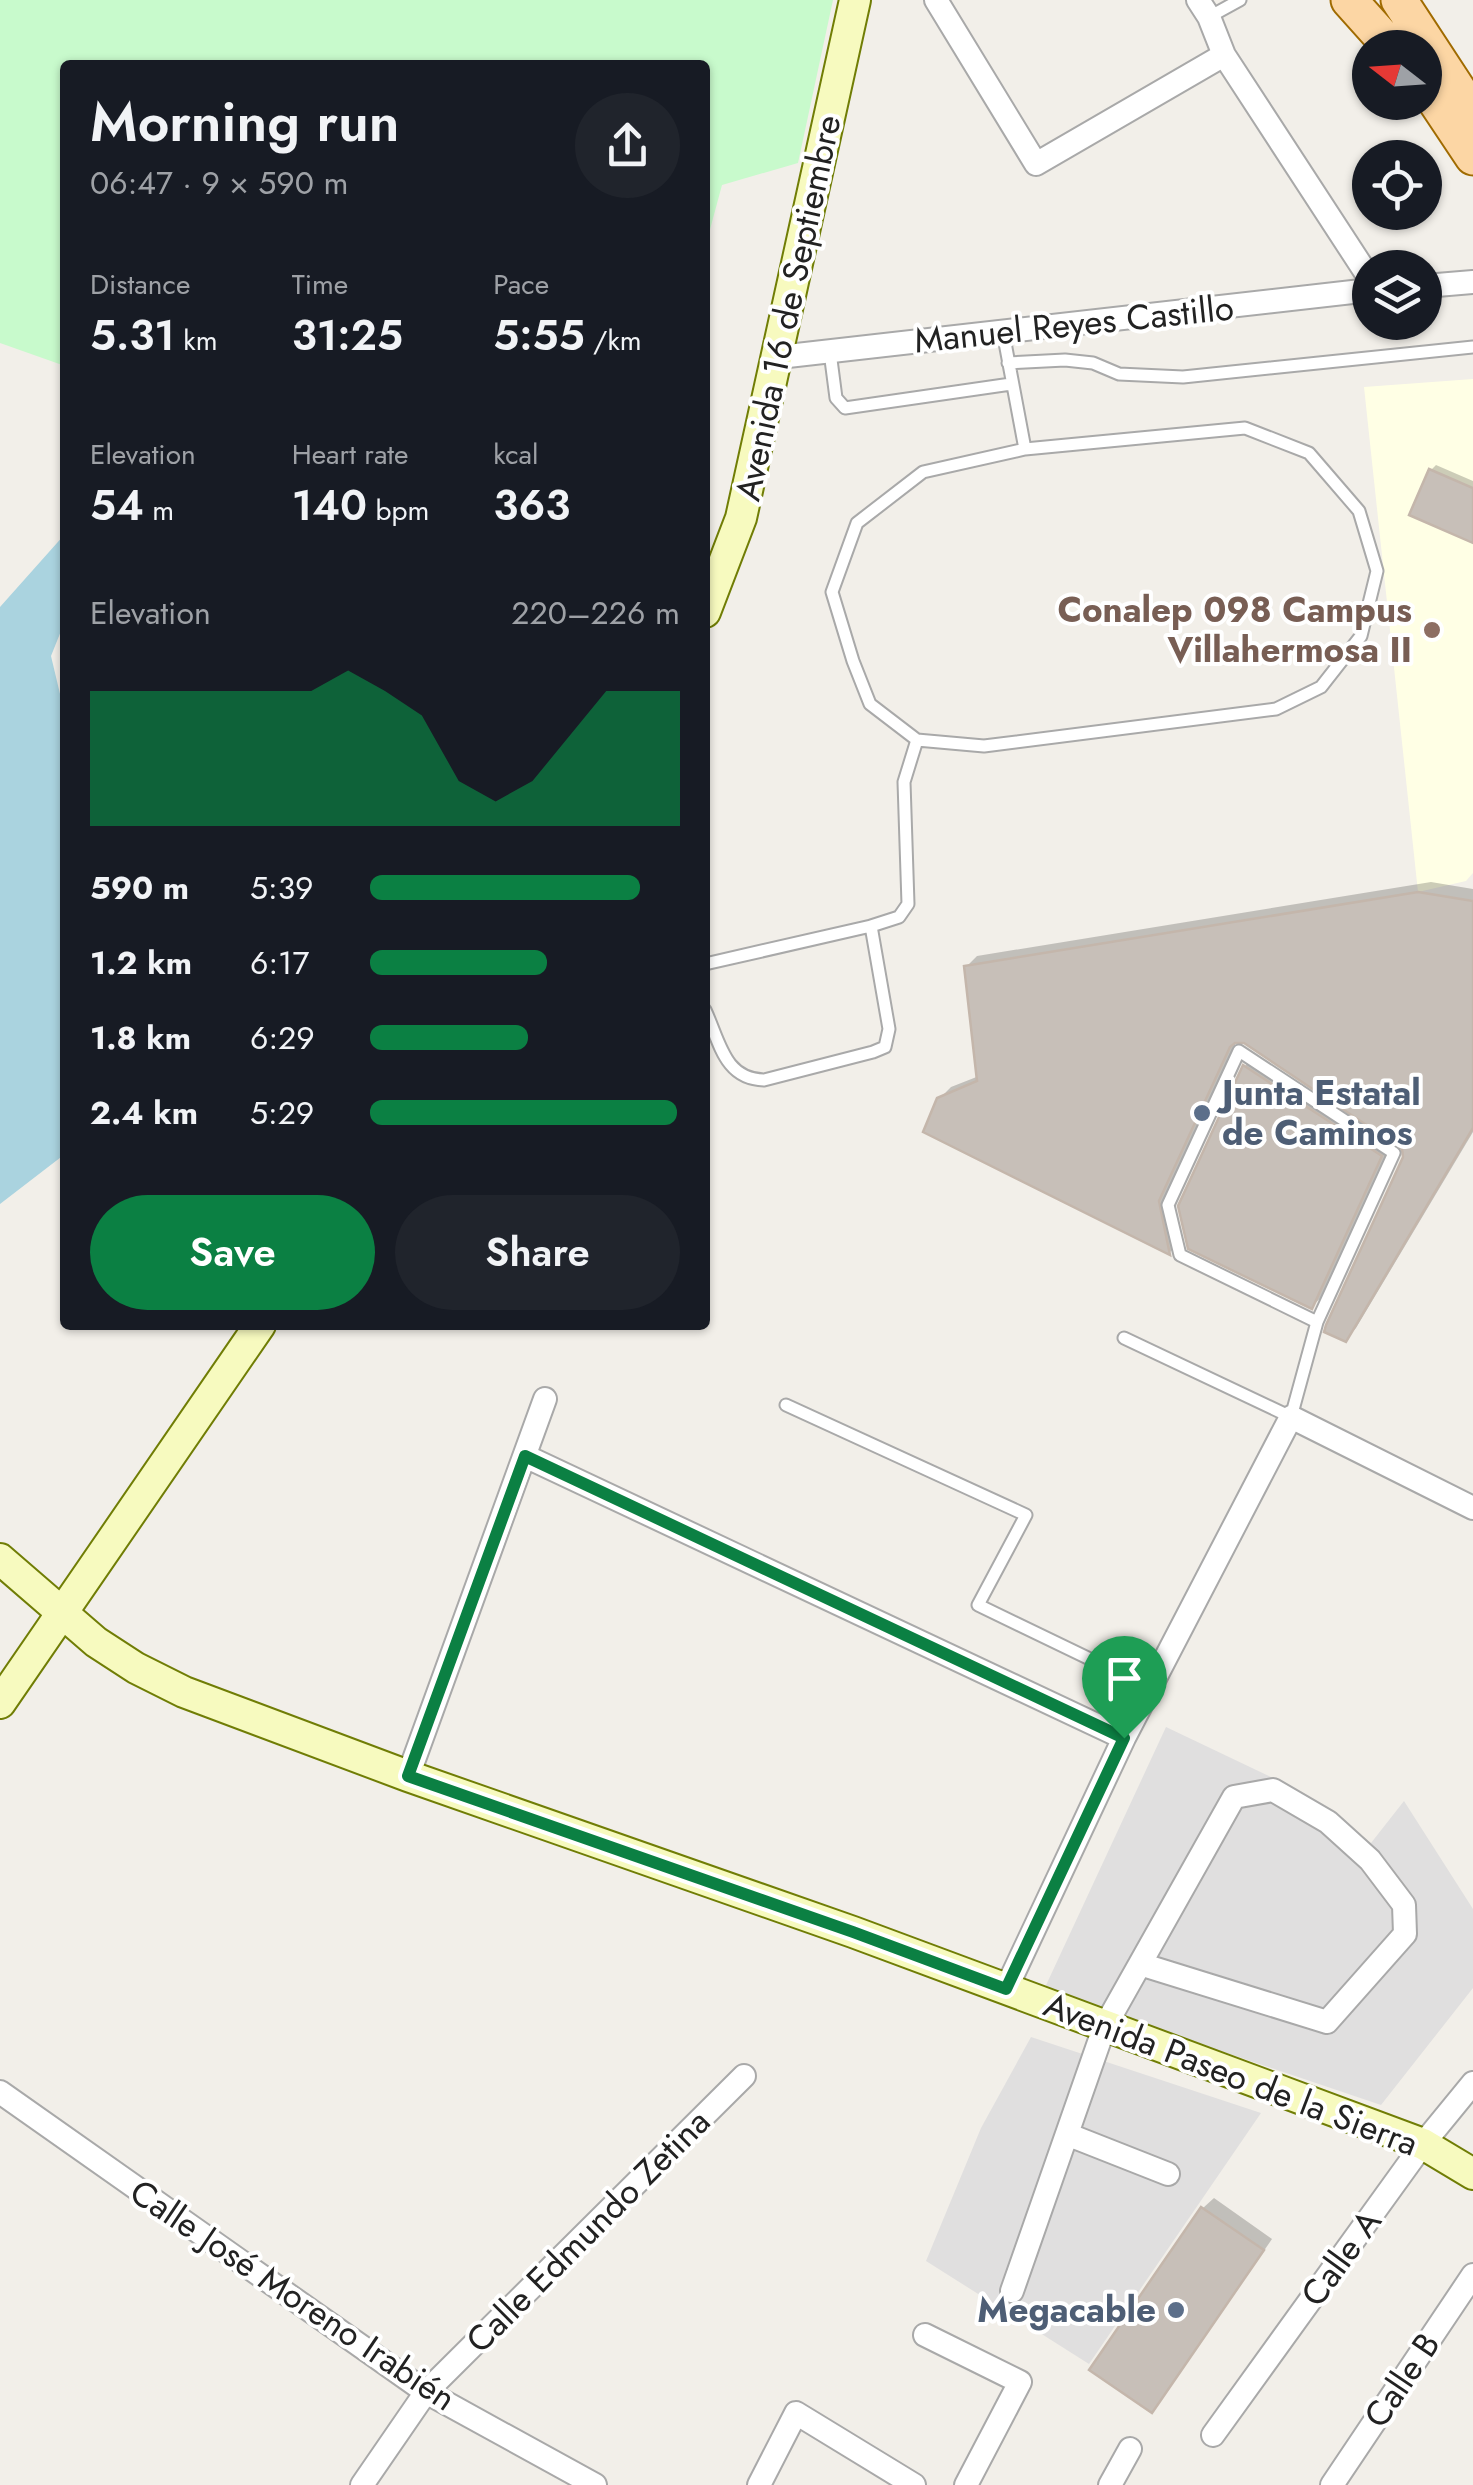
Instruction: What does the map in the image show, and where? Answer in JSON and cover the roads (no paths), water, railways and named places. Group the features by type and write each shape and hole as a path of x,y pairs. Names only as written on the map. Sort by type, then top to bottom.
{"main road":[{"name":"Avenida 16 de Septiembre","path":"710,599 741,518 855,0"},
{"path":"1350,0 1376,30"},
{"path":"1399,0 1473,113"},
{"path":"1442,110 1473,156"},
{"path":"0,1702 257,1330"},
{"name":"Avenida Paseo de la Sierra","path":"0,1559 116,1656 159,1681 408,1776 853,1932 1423,2144 1473,2174"}],"street":[{"path":"936,0 1036,164 1224,55"},
{"path":"1203,9 1224,55 1352,251"},
{"path":"1442,285 1473,282"},
{"name":"Manuel Reyes Castillo","path":"778,357 1352,292"},
{"path":"408,1776 545,1400"},
{"path":"1006,1989 1124,1738 1291,1417 1473,1508"},
{"path":"525,1456 1124,1738"},
{"path":"1012,2291 1104,2028 1140,1964 1234,1797 1273,1790 1328,1822 1370,1860 1404,1905 1405,1934 1326,2022 1140,1964"},
{"name":"Calle Edmundo Zetina","path":"362,2485 426,2392 744,2076"},
{"name":"Calle A","path":"1213,2436 1423,2144 1473,2083"},
{"name":"Calle José Moreno Irabién","path":"0,2092 426,2392 595,2485"},
{"path":"1069,2135 1168,2174"},
{"name":"Calle B","path":"1332,2485 1473,2275"},
{"path":"925,2336 1020,2382 966,2485"},
{"path":"759,2485 796,2413 914,2485"},
{"path":"1110,2485 1130,2450"}],"lane":[{"path":"1203,9 1240,0"},
{"path":"1002,332 1024,449"},
{"path":"1008,363 1065,360 1093,363 1119,374 1183,377 1473,347"},
{"path":"830,352 836,398 845,408 1011,384"},
{"path":"1245,428 1310,454 1358,512 1377,571 1361,636 1321,687 1276,709 984,746 917,740 870,704 832,592 857,523 923,472 1024,449 1245,428"},
{"path":"710,963 898,918 908,904 904,782 917,740"},
{"path":"710,1021 732,1069 747,1079 764,1080 885,1047 889,1030 871,926"},
{"path":"1124,1338 1291,1417 1317,1322 1394,1153 1239,1051 1168,1206 1180,1255 1317,1322"},
{"path":"786,1405 1026,1515 978,1605 1150,1688"}],"water":[{"path":"60,540 60,634 51,656 60,694 60,1158 0,1204 0,607"}],"place":[{"name":"Conalep 098 Campus Villahermosa II","path":"1432,630"},
{"name":"Junta Estatal de Caminos","path":"1202,1113"},
{"name":"Megacable","path":"1176,2310"}]}
